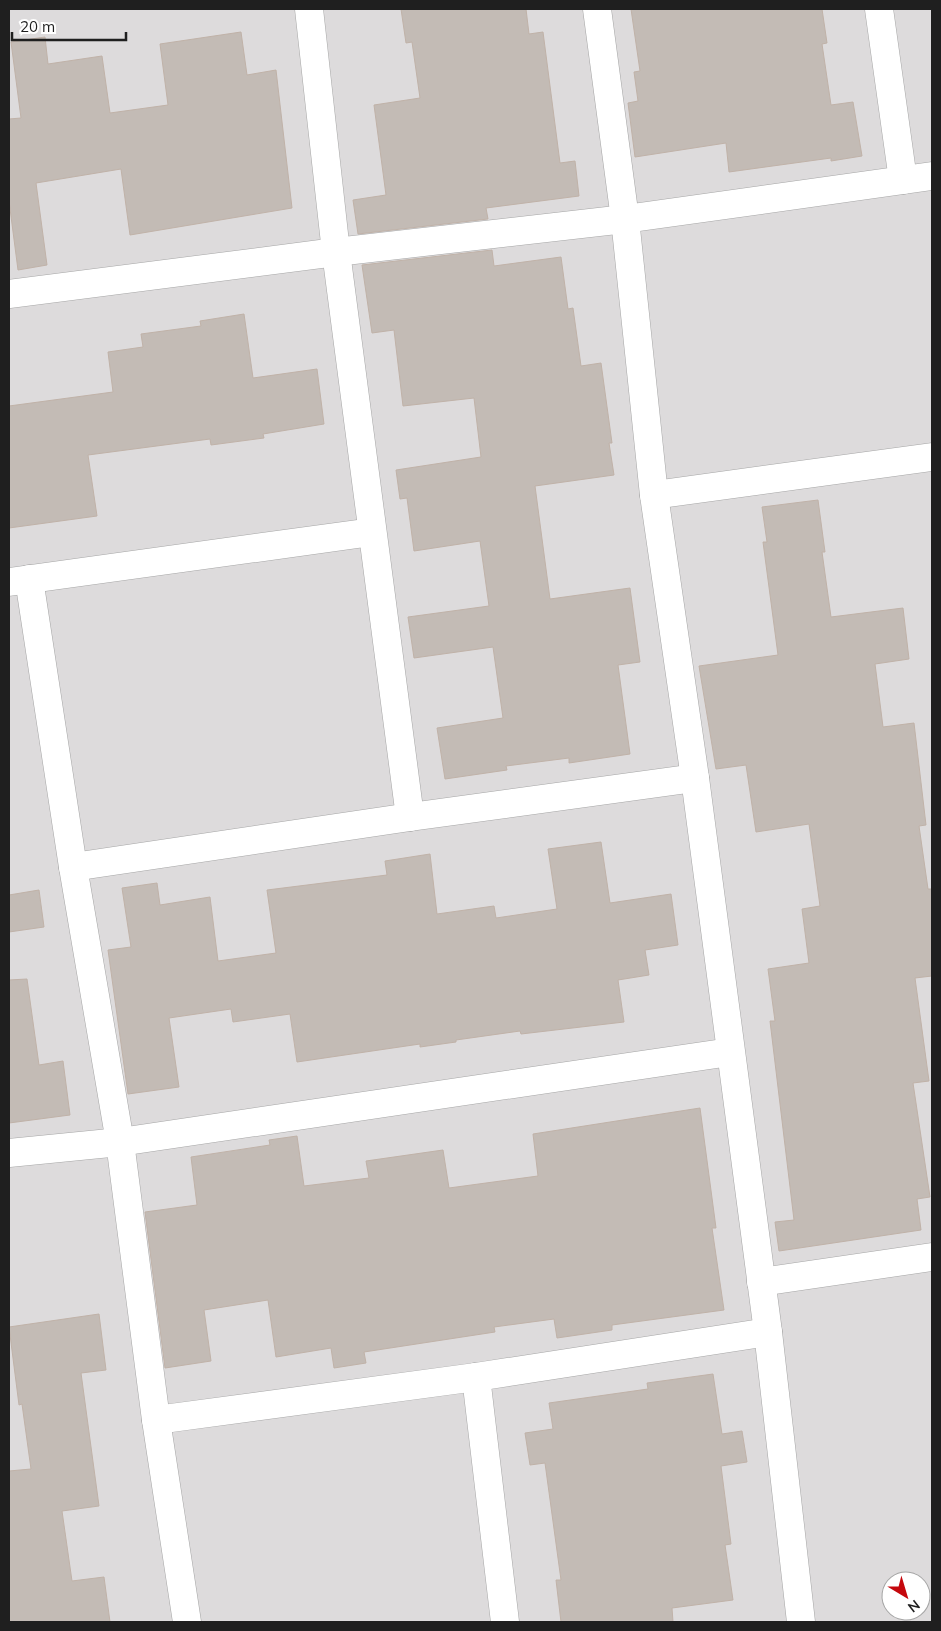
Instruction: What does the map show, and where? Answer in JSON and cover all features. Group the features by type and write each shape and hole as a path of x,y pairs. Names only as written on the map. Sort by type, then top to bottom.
{"street":[{"path":"309,9 336,252 410,817"},
{"path":"597,9 625,219 654,496 696,778 730,1052 768,1332 801,1622"},
{"path":"879,9 903,180"},
{"path":"9,294 336,252 625,219 932,176"},
{"path":"654,496 932,457"},
{"path":"187,1622 156,1420 120,1142 73,867 19,580 372,532"},
{"path":"73,867 410,817 696,778"},
{"path":"9,1153 120,1142 730,1052"},
{"path":"761,1282 932,1257"},
{"path":"156,1420 476,1377 768,1332"},
{"path":"476,1377 505,1622"}],"shaded area":[{"path":"9,9 932,9 932,1622 9,1622"}],"building":[{"path":"401,9 526,9 529,34 543,32 560,163 575,161 579,196 486,208 488,219 358,234 353,200 386,195 374,105 420,98 412,42 406,43"},
{"path":"631,9 822,9 827,43 822,44 831,105 853,102 862,156 831,161 831,158 729,172 726,143 635,157 628,103 638,101 634,72 640,71"},
{"path":"241,32 247,75 276,70 292,208 130,235 121,169 36,183 47,265 18,270 9,201 9,119 21,118 11,42 45,37 48,64 102,56 110,113 168,105 160,44"},
{"path":"492,250 494,266 561,257 568,309 573,308 581,366 601,363 612,443 609,443 614,475 535,486 550,599 630,588 640,662 618,665 630,754 569,763 569,758 506,766 507,770 445,779 437,728 503,718 493,647 414,658 408,617 489,606 480,541 414,551 407,498 400,499 396,470 481,457 474,398 403,406 394,330 372,333 362,265"},
{"path":"244,314 253,378 317,369 324,424 263,434 264,438 211,445 210,439 88,455 97,516 9,528 9,406 113,392 108,352 143,347 141,334 201,326 200,321"},
{"path":"818,500 825,552 822,552 831,617 903,608 909,659 875,664 883,727 914,723 926,825 919,826 928,889 932,889 932,976 915,978 929,1081 913,1083 930,1197 917,1199 921,1230 779,1251 775,1222 794,1220 770,1021 775,1021 768,969 809,963 802,909 820,906 809,824 756,832 746,765 716,769 699,666 778,655 763,542 767,542 762,507"},
{"path":"601,842 610,903 671,894 678,945 645,950 649,975 618,980 624,1022 521,1034 520,1031 456,1040 456,1042 420,1047 420,1044 297,1062 290,1014 233,1022 231,1009 169,1018 179,1087 128,1094 108,950 131,947 122,888 157,883 160,905 210,897 218,961 276,953 267,890 387,875 385,861 430,854 437,914 494,906 496,918 557,909 548,849"},
{"path":"39,890 44,927 9,932 9,895"},
{"path":"27,979 39,1065 63,1061 70,1115 9,1123 9,980"},
{"path":"700,1108 716,1228 712,1228 724,1310 612,1325 612,1330 557,1338 554,1319 494,1327 495,1332 364,1352 366,1363 334,1368 331,1348 276,1357 268,1300 204,1310 211,1361 165,1368 145,1212 197,1205 191,1157 270,1145 269,1140 297,1136 304,1186 369,1178 366,1161 443,1150 449,1188 538,1176 533,1134"},
{"path":"99,1314 106,1370 81,1373 99,1506 62,1511 72,1581 104,1577 110,1622 9,1622 9,1471 31,1469 22,1404 19,1405 9,1327"},
{"path":"713,1374 722,1434 742,1431 747,1462 721,1466 731,1544 725,1545 733,1600 672,1608 673,1622 561,1622 556,1580 561,1580 545,1463 530,1465 525,1433 553,1429 549,1403 648,1389 647,1383"}]}
